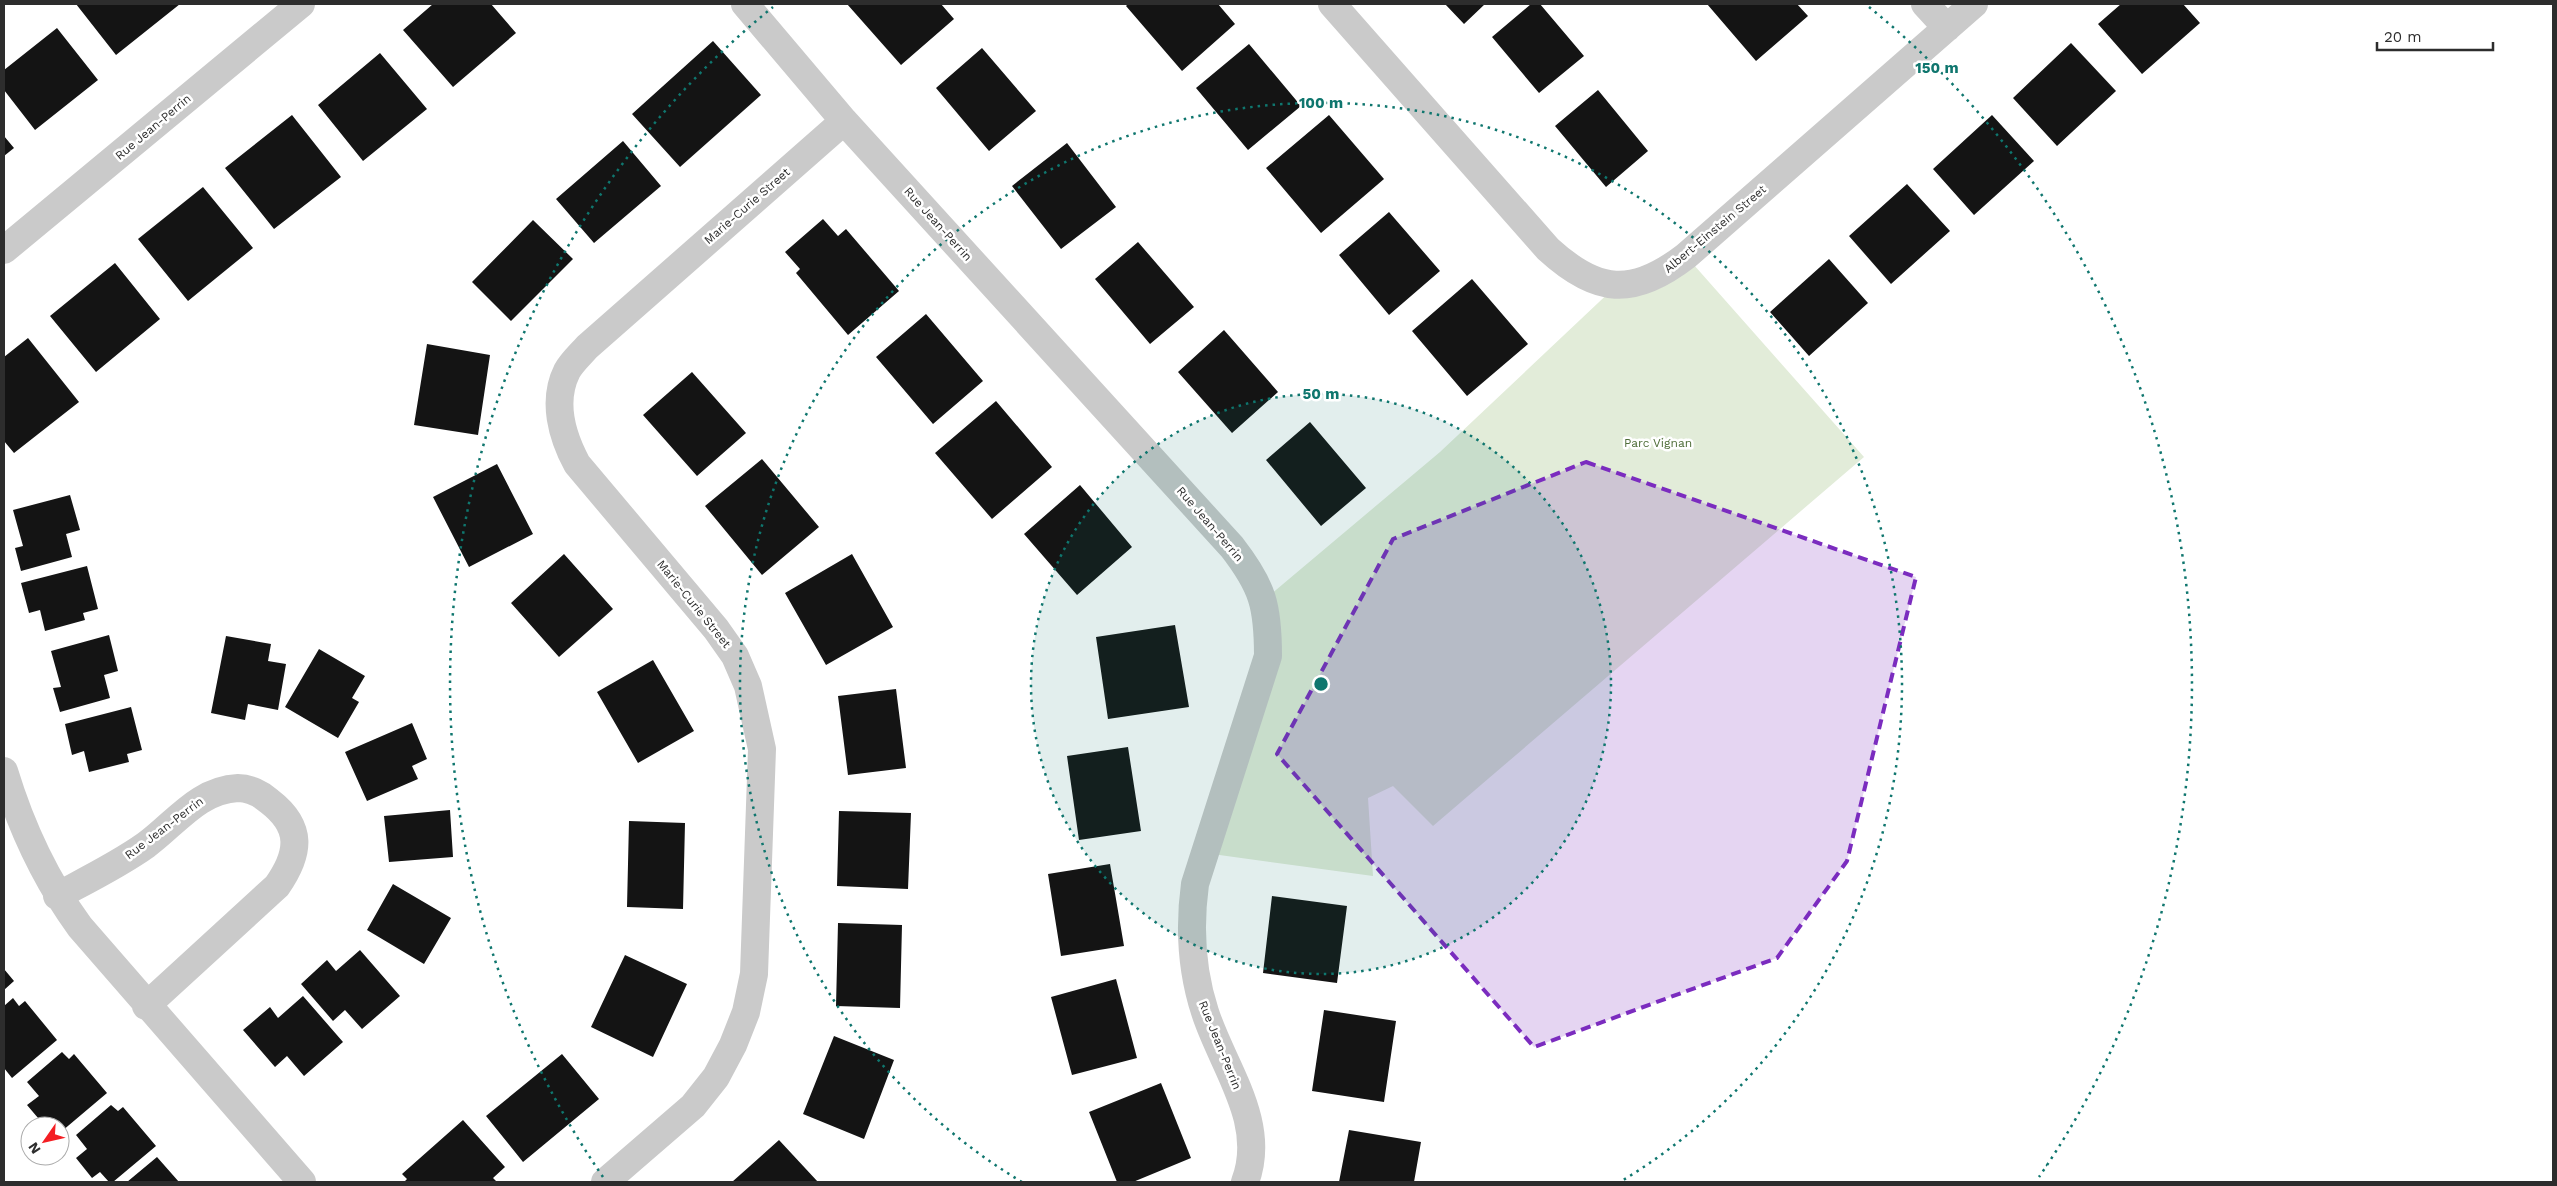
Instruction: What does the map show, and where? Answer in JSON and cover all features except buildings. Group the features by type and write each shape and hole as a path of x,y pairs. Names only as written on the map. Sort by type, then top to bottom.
{"street":[{"name":"Rue Jean-Perrin","path":"4,250 302,4"},
{"name":"Rue Jean-Perrin","path":"744,4 844,121 1232,547 1252,573 1264,600 1268,656 1195,884 1190,918 1191,948 1205,1012 1248,1120 1251,1151 1245,1182"},
{"name":"Albert-Einstein Street","path":"1332,4 1548,249 1568,267 1588,278 1616,286 1640,282 1664,274 1974,4"},
{"path":"1925,4 1947,28"},
{"name":"Marie-Curie Street","path":"604,1182 693,1106 716,1077 746,1012 754,974 762,749 748,686 735,656 716,629 577,464 565,441 560,415 560,390 568,370 587,347 844,121"},
{"path":"4,771 15,808 57,896 80,927 146,1006 302,1182"},
{"name":"Rue Jean-Perrin","path":"57,896 147,844 196,802 219,791 240,788 261,794 281,810 295,836 295,850 289,869 278,886 146,1006"}],"highlighted area":[{"path":"1586,462 1916,577 1847,861 1777,958 1534,1047 1277,754 1393,539"}],"green space":[{"name":"Parc Vignan","path":"1686,256 1864,457 1433,826 1393,786 1368,798 1373,876 1205,853 1243,732 1264,600 1440,452 1616,286"}]}
